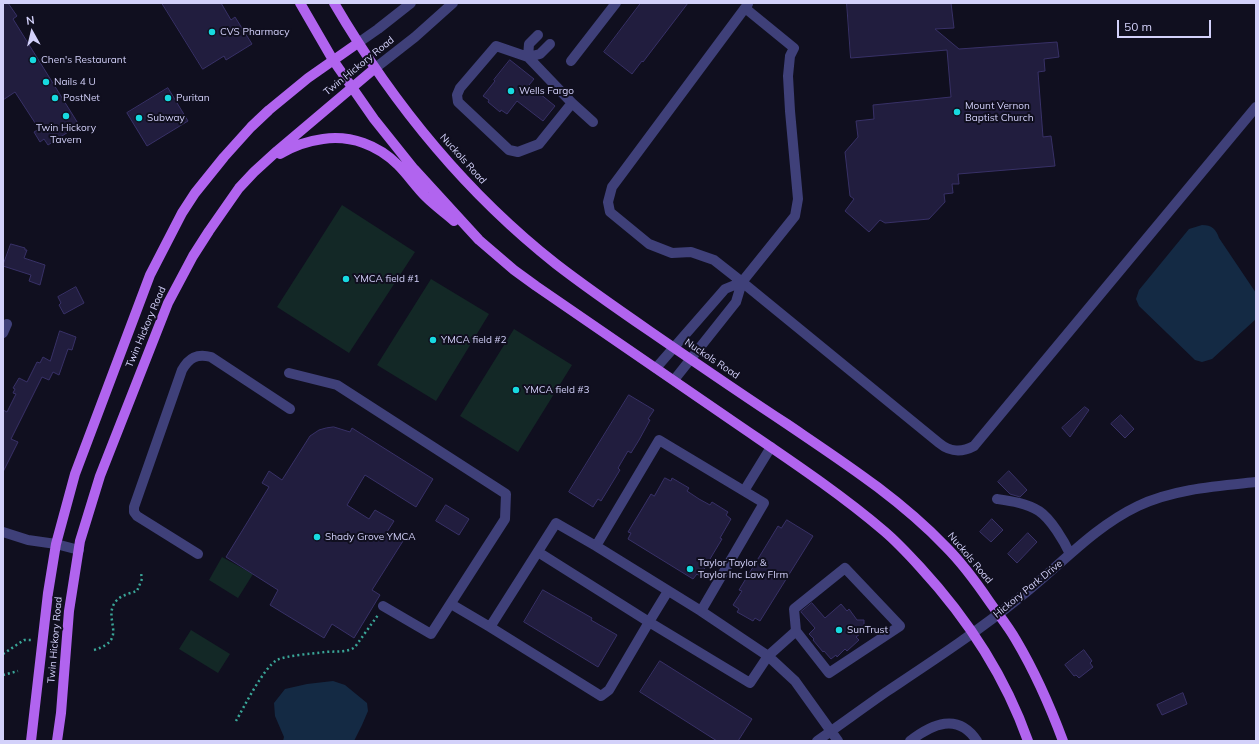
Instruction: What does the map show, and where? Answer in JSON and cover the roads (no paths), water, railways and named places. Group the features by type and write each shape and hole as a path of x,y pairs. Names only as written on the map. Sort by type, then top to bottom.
{"main road":[{"path":"300,3 333,60 353,86 374,119 414,169 479,240"},
{"name":"Nuckols Road","path":"334,3 374,69 440,153 507,222 554,262 598,296 881,488 912,514 948,548 979,585 1015,638 1039,683 1063,741"},
{"name":"Twin Hickory Road","path":"31,741 48,593 56,544 75,474 150,275 182,213 209,174 251,127 289,92 358,43"},
{"name":"Twin Hickory Road","path":"57,741 61,712 69,611 78,550 100,476 168,303 193,256 209,231 235,194 254,172 374,69"},
{"path":"254,172 285,151 300,144 316,140 344,138 377,148 399,166 426,198 536,286 771,447 825,485 885,531 905,550 933,581 973,633 990,660 1009,696 1023,726 1028,741"}],"street":[{"name":"Twin Hickory Road","path":"358,43 411,3"},
{"name":"Twin Hickory Road","path":"374,69 453,3"},
{"path":"571,61 616,3"},
{"path":"674,380 736,302 742,282 795,216 798,199 788,76 790,56 794,48 747,5 612,187 608,202 610,212 649,244 672,253 691,252 714,260 742,282 943,446 954,451 967,450 974,446 1256,107"},
{"path":"528,57 529,44 538,35"},
{"path":"528,57 540,54 550,44"},
{"path":"572,103 538,144 518,152 509,150 458,102 457,95 460,88 496,46 528,57 592,122"},
{"path":"656,368 725,289 742,282"},
{"path":"198,554 137,516 134,512 134,507 182,370 186,363 197,356 203,355 211,357 290,409"},
{"path":"289,372 337,385 506,494 505,519 431,634 383,606"},
{"path":"596,546 659,440 764,503 701,611"},
{"path":"744,491 771,447"},
{"name":"Hickory Park Drive","path":"817,741 999,614 1020,598 1100,529 1118,517 1140,505 1185,491 1256,482"},
{"path":"997,499 1017,502 1040,512 1064,540 1070,554"},
{"path":"490,627 556,523 701,611 768,656 795,682 838,741"},
{"path":"3,532 28,540 56,544 78,550"},
{"path":"538,552 750,683 768,656 796,631"},
{"path":"845,568 900,626 829,673 796,631 794,609 845,568"},
{"path":"451,604 602,696 609,690 668,591"},
{"path":"910,741 921,733 939,724 952,724 965,727 977,741"}],"water":[{"path":"1202,225 1211,227 1215,230 1256,293 1256,319 1212,359 1202,362 1195,360 1139,306 1136,299 1139,290 1189,229"},
{"path":"333,681 345,685 367,703 368,711 354,741 283,741 284,737 275,716 274,703 285,689 307,684"}],"place":[{"name":"CVS Pharmacy","path":"212,32"},
{"name":"Chen's Restaurant","path":"33,60"},
{"name":"Nails 4 U","path":"46,82"},
{"name":"Wells Fargo","path":"511,91"},
{"name":"PostNet","path":"55,98"},
{"name":"Puritan","path":"168,98"},
{"name":"Mount Vernon Baptist Church","path":"957,112"},
{"name":"Twin Hickory Tavern","path":"66,116"},
{"name":"Subway","path":"139,118"},
{"name":"YMCA field #1","path":"346,279"},
{"name":"YMCA field #2","path":"433,340"},
{"name":"YMCA field #3","path":"516,390"},
{"name":"Shady Grove YMCA","path":"317,537"},
{"name":"Taylor Taylor & Taylor Inc Law FIrm","path":"690,569"},
{"name":"SunTrust","path":"839,630"}]}
